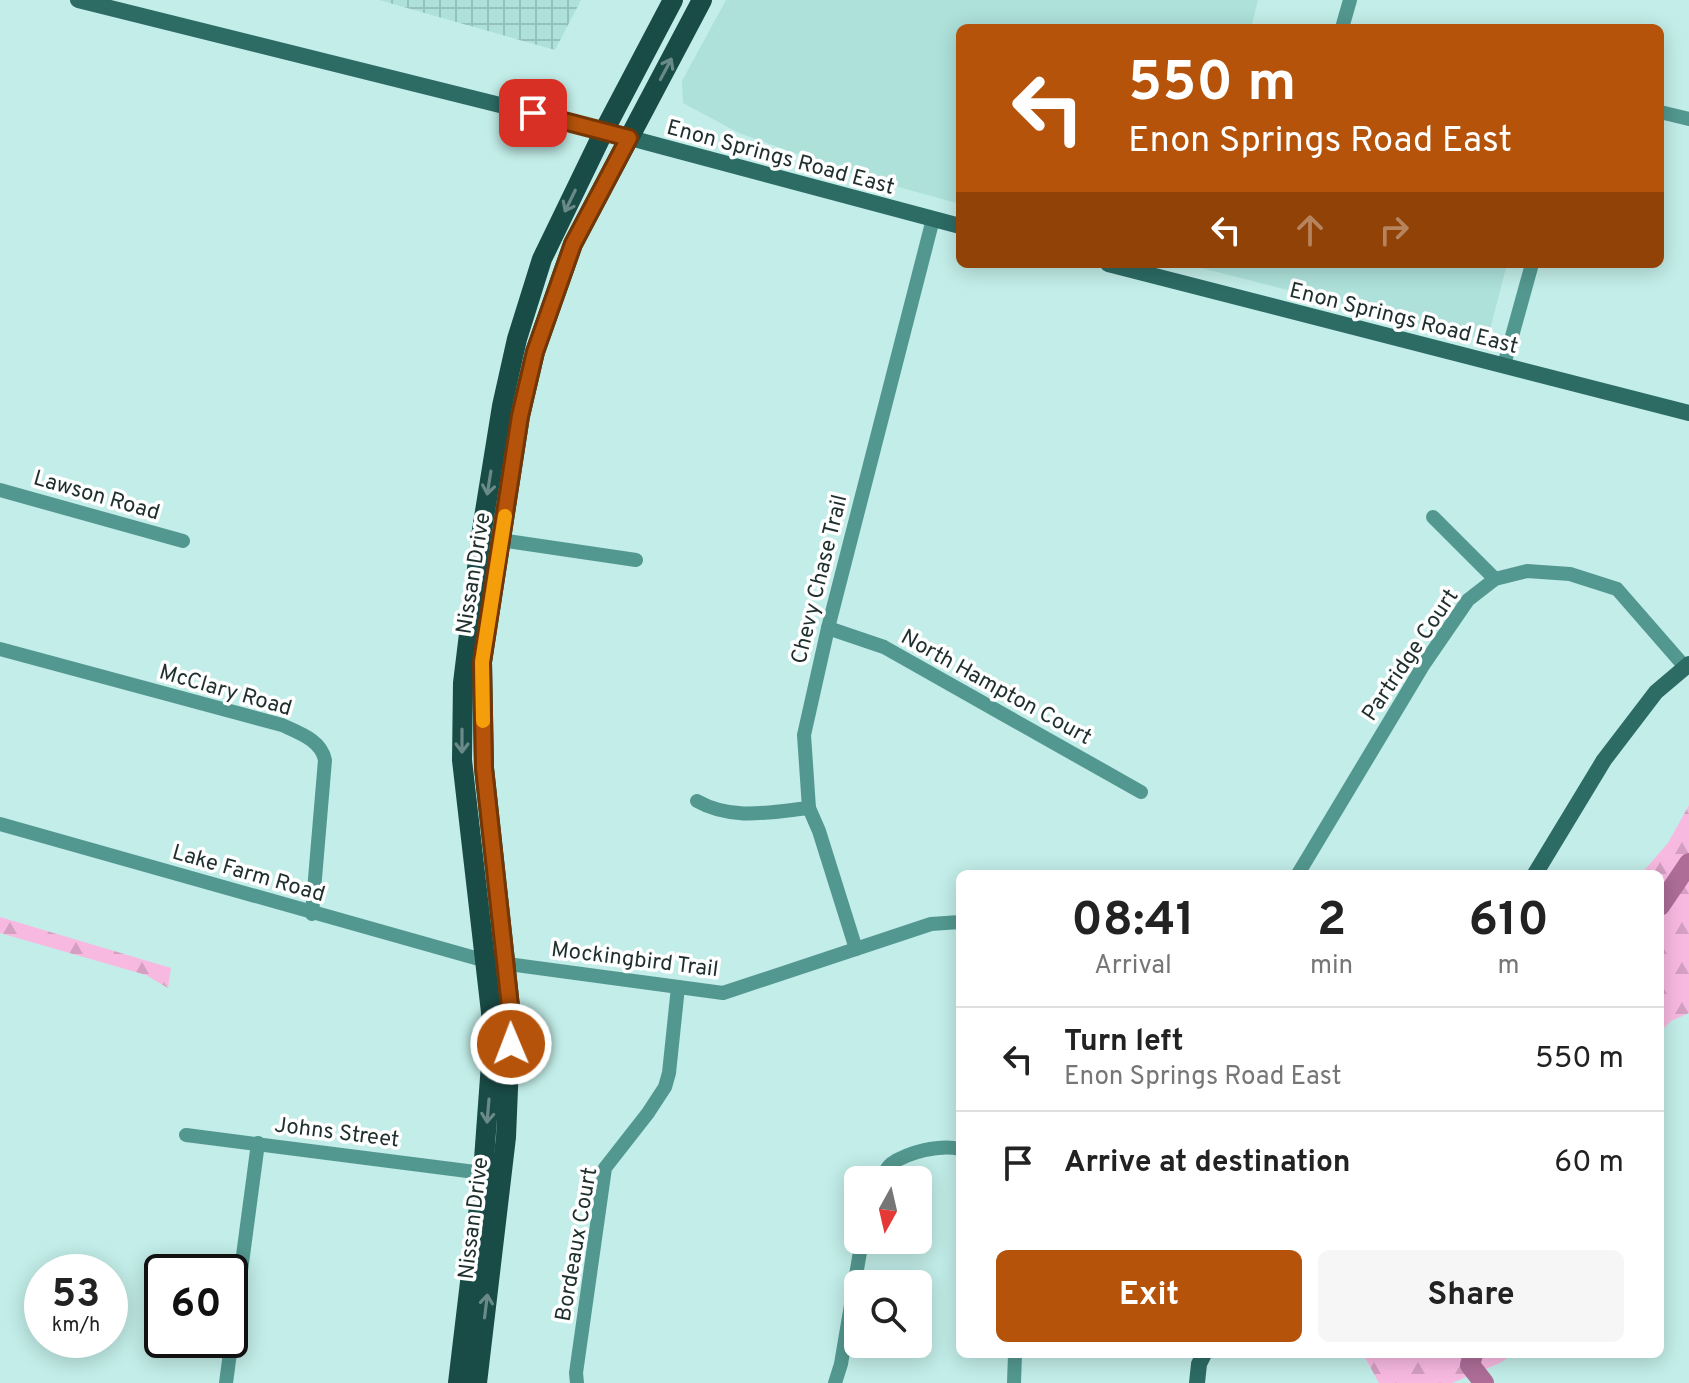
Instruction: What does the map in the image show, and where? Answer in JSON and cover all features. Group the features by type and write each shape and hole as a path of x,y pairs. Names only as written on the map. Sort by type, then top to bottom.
{"main road":[{"name":"Nissan Drive","path":"491,538 502,406 517,339 542,259 604,131 673,0"},
{"name":"Nissan Drive","path":"477,1383 507,1122 511,1016 496,963 462,760 463,683 491,538 535,352 573,244 702,0"},
{"name":"Nissan Drive","path":"458,1383 483,1173 496,963"}],"street":[{"name":"Enon Springs Road East","path":"78,0 604,131 956,225"},
{"path":"1343,24 1350,0"},
{"path":"1664,113 1689,119"},
{"name":"Chevy Chase Trail","path":"856,949 809,808 804,735 828,628 933,219"},
{"name":"Enon Springs Road East","path":"1124,268 1689,413"},
{"path":"1504,365 1531,268"},
{"name":"Lawson Road","path":"0,490 183,541"},
{"path":"1433,517 1495,579"},
{"path":"491,538 636,560"},
{"name":"Partridge Court","path":"1300,870 1424,664 1468,600 1495,579 1527,571 1570,574 1617,589 1687,666"},
{"name":"North Hampton Court","path":"828,628 884,647 1141,792"},
{"name":"McClary Road","path":"0,649 282,725 312,740 323,751 325,760 312,914"},
{"path":"1537,870 1604,760 1656,692 1687,666"},
{"path":"697,801 707,807 747,815 809,808"},
{"name":"Lake Farm Road","path":"0,824 312,914 496,963"},
{"name":"Mockingbird Trail","path":"496,963 723,993 931,924 956,922"},
{"name":"Bordeaux Court","path":"577,1383 605,1168 665,1087 678,987"},
{"name":"Johns Street","path":"186,1135 483,1173"},
{"path":"226,1383 258,1143"},
{"path":"888,1166 922,1151 956,1148"},
{"path":"835,1383 860,1254"},
{"path":"1014,1383 1015,1358"},
{"path":"1197,1383 1202,1358"}],"shaded area":[{"path":"379,0 581,0 555,50"},
{"path":"726,0 1258,0 1252,24 956,24 956,203 859,176 739,133 683,103 682,81"},
{"path":"1202,268 1506,268 1487,341"}],"green space":[{"path":"1689,805 1689,1013 1671,1021 1664,1028 1664,870 1644,870 1668,843"},
{"path":"0,917 171,968 168,988 146,975 0,933"},
{"path":"1365,1358 1507,1358 1452,1383 1379,1383"}],"waterway":[{"path":"1664,900 1689,863"},
{"path":"1472,1358 1470,1365 1484,1383"}],"slow traffic":[{"path":"483,721 482,662 505,516"}],"route":[{"path":"511,1044 511,1016 484,768 482,662 520,416 535,352 573,244 629,138 533,113"}]}
